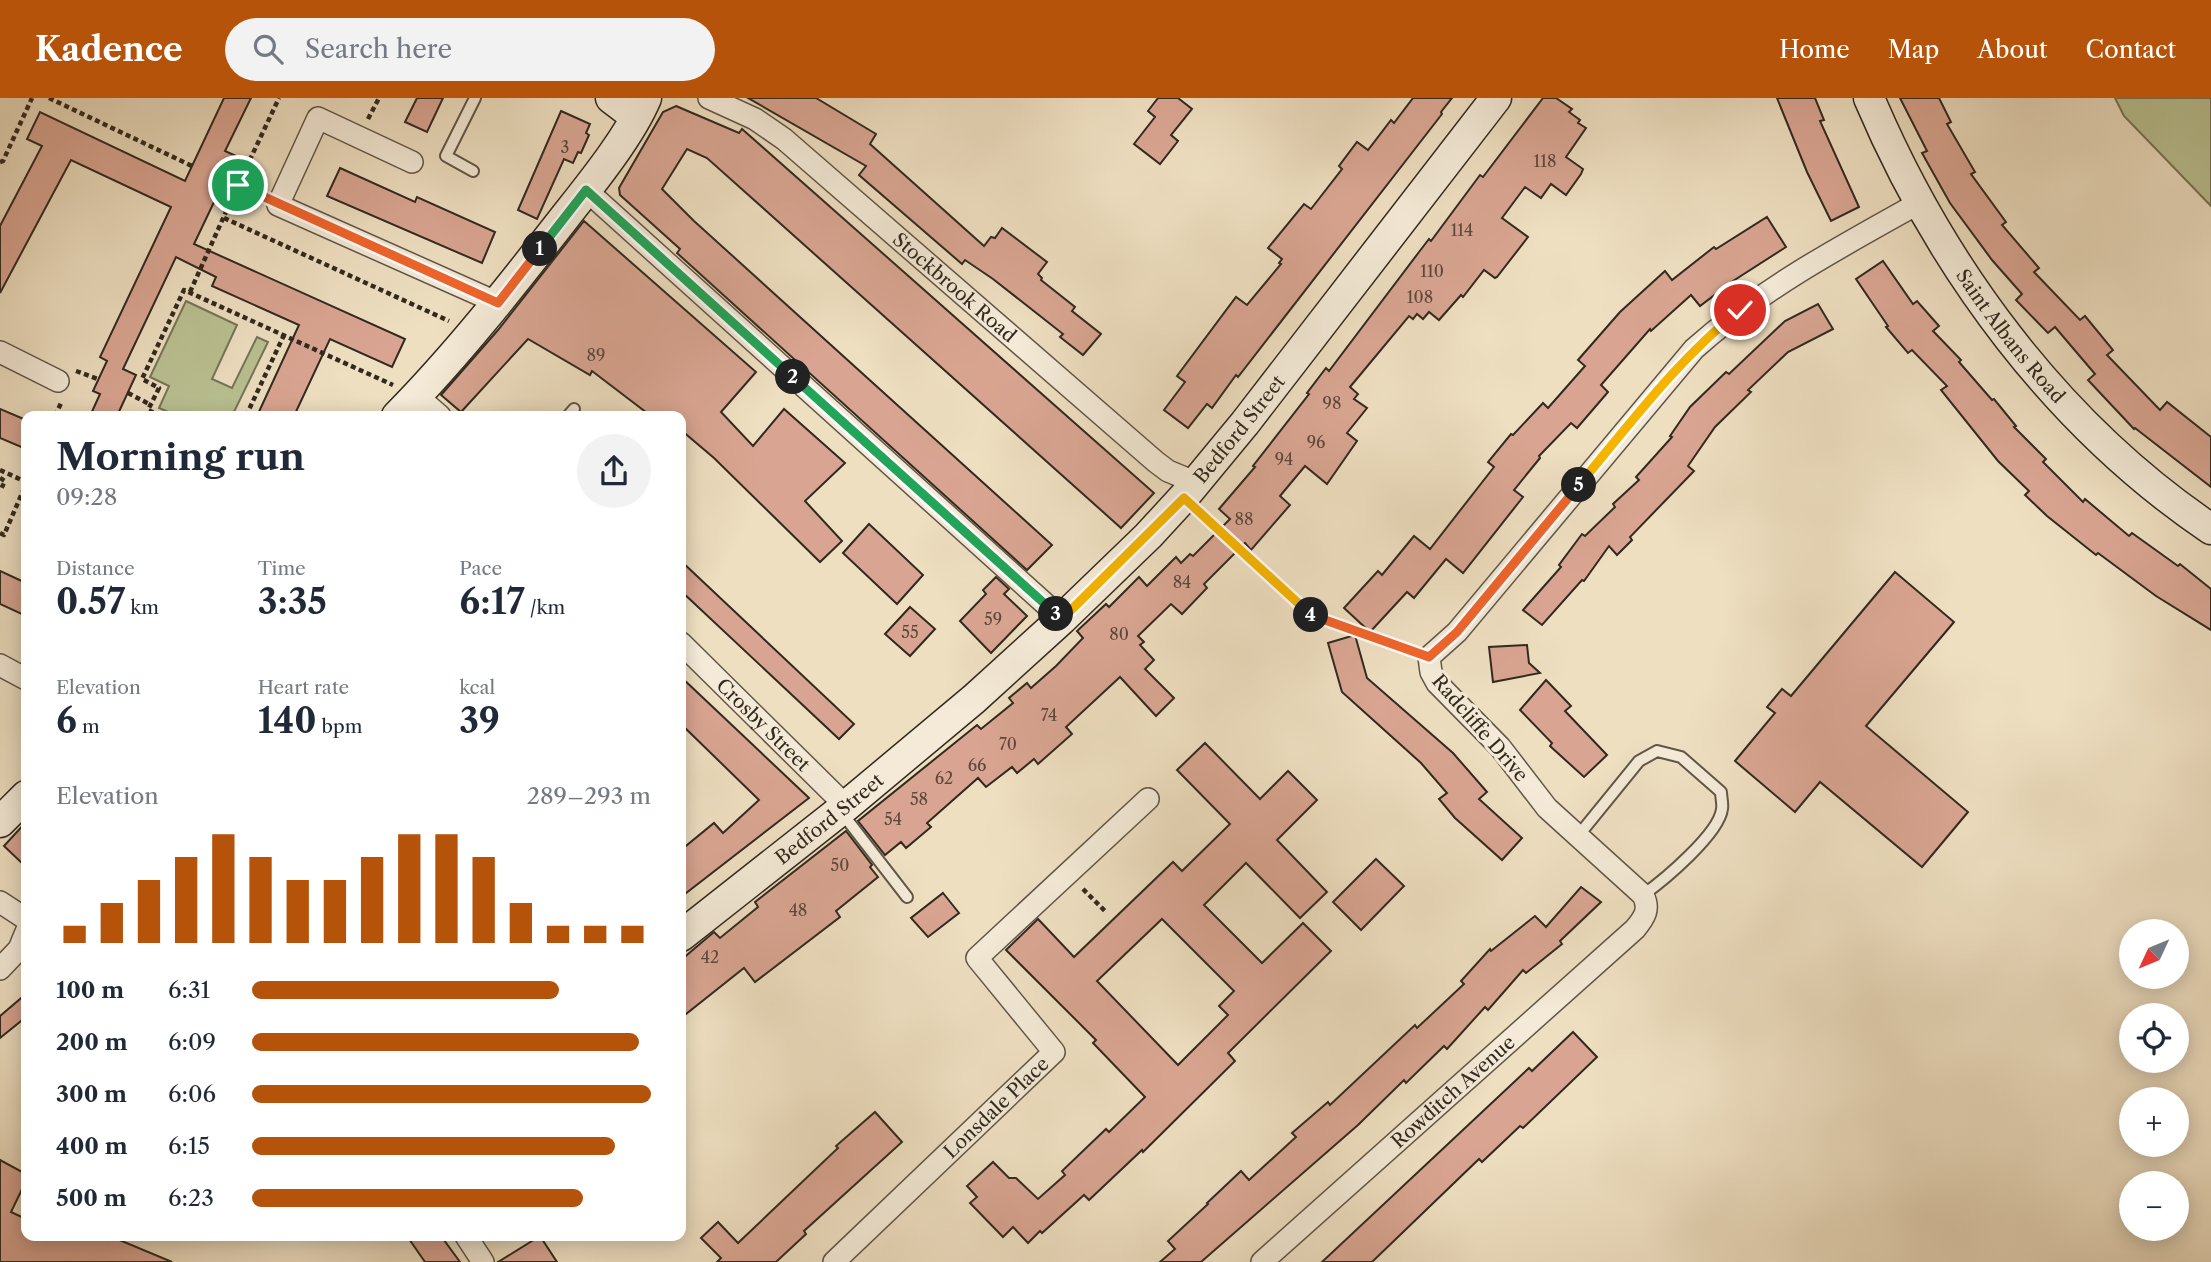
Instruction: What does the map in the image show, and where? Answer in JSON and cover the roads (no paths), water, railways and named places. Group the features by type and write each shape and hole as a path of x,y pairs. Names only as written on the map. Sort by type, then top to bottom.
{"street":[{"path":"407,406 498,303 586,190 641,108 611,98"},
{"name":"Stockbrook Road","path":"709,98 755,119 785,139 1190,490"},
{"name":"Bedford Street","path":"686,932 843,808 974,699 1062,619 1190,490 1496,98"},
{"name":"Saint Albans Road","path":"1869,98 1919,203 1947,251 1980,299 2065,403 2122,458 2211,529"},
{"path":"412,162 318,118 278,205 498,303"},
{"path":"586,190 1062,619"},
{"name":"Radcliffe Drive","path":"1643,895 1547,808 1500,747 1437,683 1431,673 1429,657 1457,632 1694,349 1740,310 1778,284 1919,203"},
{"path":"0,352 58,380"},
{"name":"Crosby Street","path":"686,648 843,808"},
{"path":"0,665 21,677"},
{"name":"Lonsdale Place","path":"834,1262 1054,1052 977,958 1148,799"},
{"path":"0,822 21,801"},
{"name":"Rowditch Avenue","path":"1262,1262 1643,920 1648,904 1643,895"},
{"path":"0,902 21,916"},
{"path":"0,969 21,944"},
{"path":"470,1241 483,1262"}],"lane":[{"path":"473,171 446,156 475,98"},
{"path":"1578,836 1639,761 1657,751 1681,757 1721,792 1722,810 1712,831 1662,882 1643,895"},
{"path":"843,808 907,897"}]}
